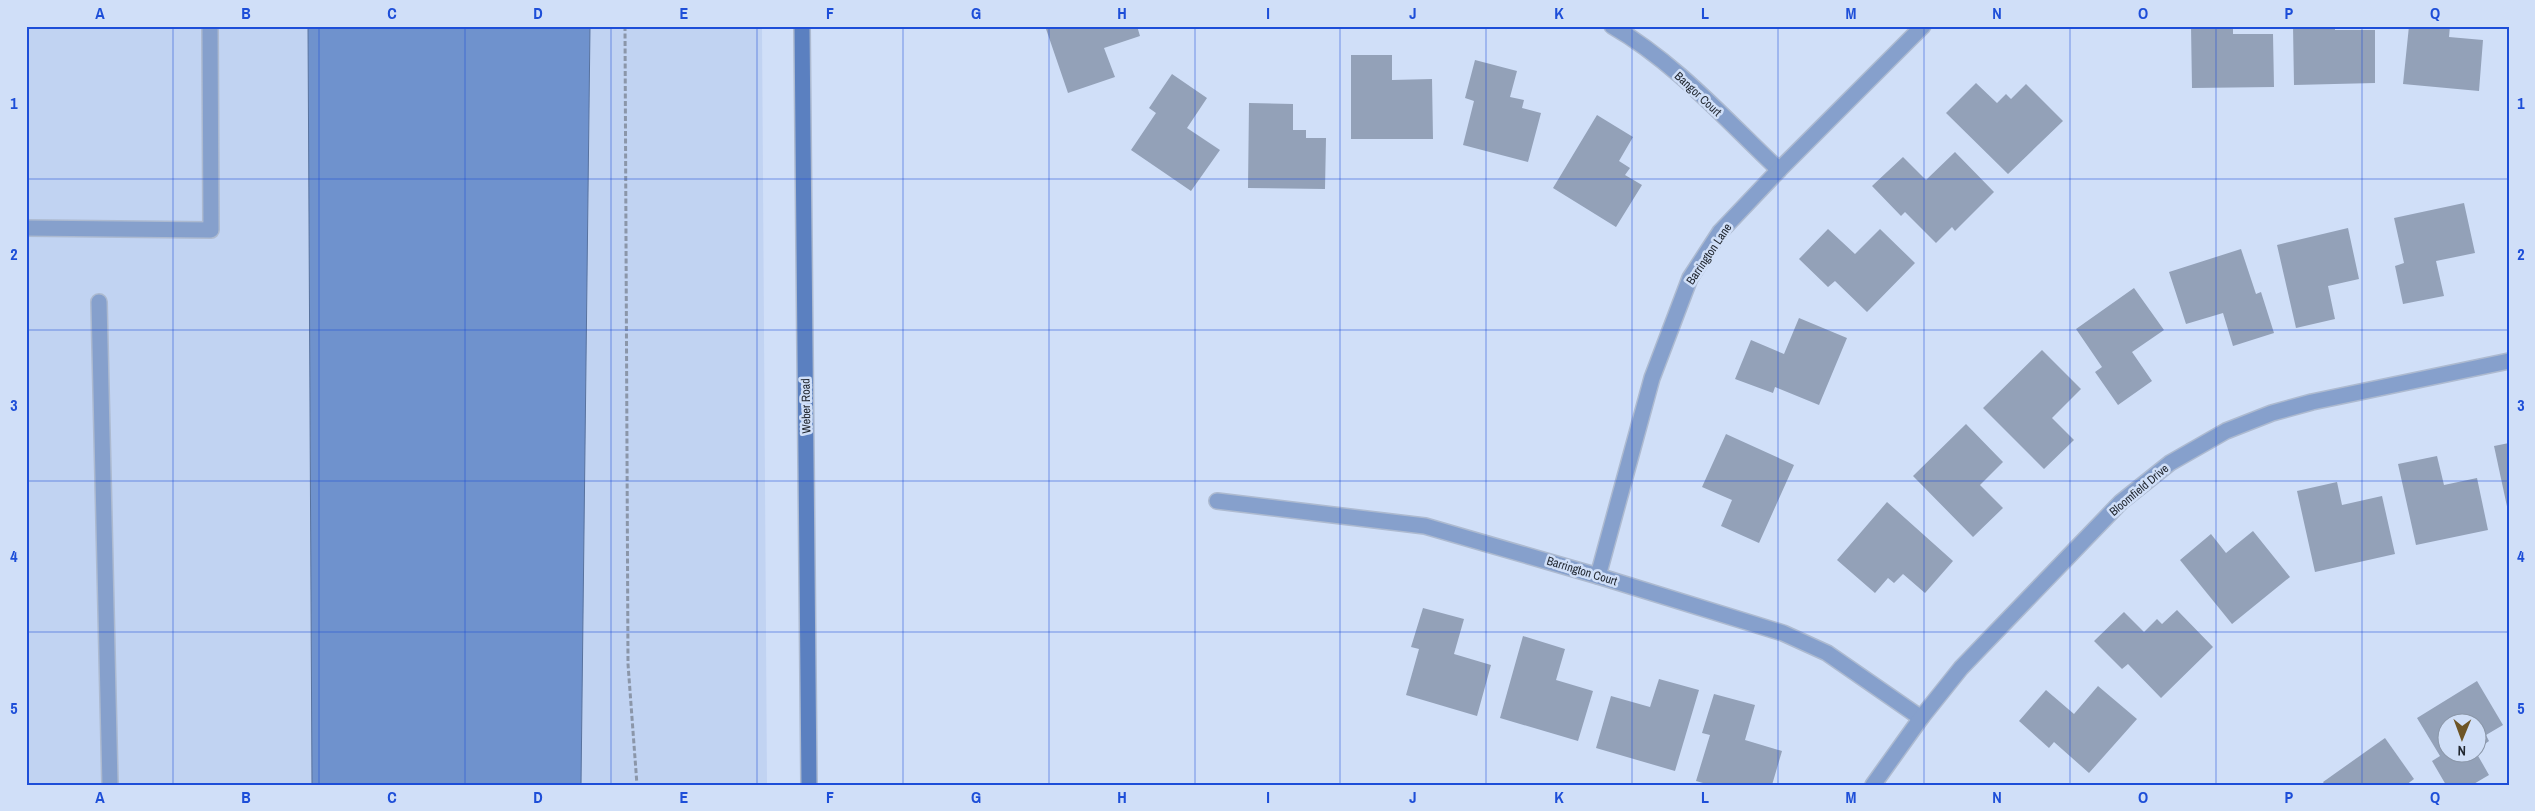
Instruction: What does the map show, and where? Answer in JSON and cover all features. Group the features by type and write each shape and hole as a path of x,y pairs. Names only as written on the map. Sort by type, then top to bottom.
{"main road":[{"name":"Weber Road","path":"802,26 810,785"}],"street":[{"path":"26,228 211,230 210,26"},
{"name":"Bangor Court","path":"1612,26 1638,41 1686,82 1778,170"},
{"name":"Barrington Lane","path":"1598,576 1652,378 1690,278 1720,232 1778,170 1923,26"},
{"path":"99,302 110,785"},
{"name":"Bloomfield Drive","path":"1873,785 1921,718 1961,668 2121,502 2170,463 2226,432 2272,413 2312,402 2509,360"},
{"name":"Barrington Court","path":"1217,501 1425,526 1598,576 1783,633 1827,653 1921,718"}],"path":[{"path":"625,26 628,664 637,785"}],"shaded area":[{"path":"26,26 762,26 767,785 26,785"}],"water":[{"path":"308,26 590,26 581,785 312,785"}],"building":[{"path":"1045,26 1137,26 1140,36 1104,48 1115,77 1068,93"},
{"path":"2191,26 2233,26 2233,34 2273,34 2274,87 2192,88"},
{"path":"2293,26 2335,26 2335,30 2375,30 2375,83 2294,85"},
{"path":"2409,26 2450,26 2449,37 2483,40 2479,91 2403,84"},
{"path":"1351,55 1392,55 1392,80 1432,79 1433,139 1351,139"},
{"path":"1475,60 1517,71 1510,97 1524,100 1522,108 1541,113 1528,162 1463,145 1474,101 1465,98"},
{"path":"1172,74 1207,98 1187,128 1220,150 1191,191 1131,150 1156,113 1149,108"},
{"path":"1976,83 1997,103 2006,94 2011,99 2026,84 2063,121 2008,174 1946,113"},
{"path":"1249,103 1293,104 1293,130 1306,130 1306,138 1326,138 1325,189 1248,188"},
{"path":"1597,115 1633,137 1619,161 1630,168 1625,175 1642,185 1616,227 1553,188"},
{"path":"1955,152 1994,192 1955,231 1952,227 1936,243 1905,212 1901,216 1872,186 1903,157 1926,180"},
{"path":"2464,203 2475,253 2436,261 2444,296 2403,304 2395,266 2404,263 2394,218"},
{"path":"2348,228 2359,279 2328,286 2335,319 2296,328 2277,245"},
{"path":"1828,229 1855,254 1880,229 1915,263 1867,312 1835,281 1828,287 1799,259"},
{"path":"2241,249 2256,294 2261,292 2274,333 2233,346 2223,313 2186,324 2169,272"},
{"path":"2134,288 2164,330 2132,352 2152,381 2118,405 2095,372 2102,367 2076,329"},
{"path":"1799,318 1847,338 1819,405 1775,387 1773,393 1735,379 1751,340 1784,354"},
{"path":"2042,350 2081,389 2052,418 2074,440 2044,469 1983,408"},
{"path":"1966,424 2003,462 1980,485 2003,508 1973,537 1913,476"},
{"path":"1726,434 1794,465 1759,543 1721,526 1732,500 1702,487"},
{"path":"2509,443 2509,511 2508,511 2494,446"},
{"path":"2437,456 2444,485 2477,478 2488,530 2416,545 2398,464"},
{"path":"2337,482 2342,505 2382,496 2395,554 2315,572 2297,491"},
{"path":"1887,502 1953,561 1925,593 1903,574 1894,583 1888,578 1875,593 1837,560"},
{"path":"2253,531 2290,577 2232,624 2180,560 2211,534 2226,553"},
{"path":"1423,608 1464,619 1454,654 1491,665 1477,716 1406,695 1419,649 1411,647"},
{"path":"2177,610 2213,647 2161,698 2128,664 2122,669 2094,641 2124,612 2144,632 2157,619 2162,624"},
{"path":"1523,636 1565,649 1556,680 1593,691 1578,741 1500,718"},
{"path":"1659,679 1699,690 1675,771 1596,748 1611,696 1650,707"},
{"path":"2477,681 2503,725 2488,734 2488,714 2438,714 2438,753 2417,718"},
{"path":"2098,686 2137,719 2089,773 2054,742 2049,748 2019,721 2046,690 2074,714"},
{"path":"1714,694 1755,705 1745,740 1782,751 1772,785 1710,785 1696,781 1710,735 1702,733"},
{"path":"2385,738 2414,779 2406,785 2325,785 2323,782"},
{"path":"2438,757 2438,764 2483,764 2489,775 2472,785 2446,785 2432,761"}]}
